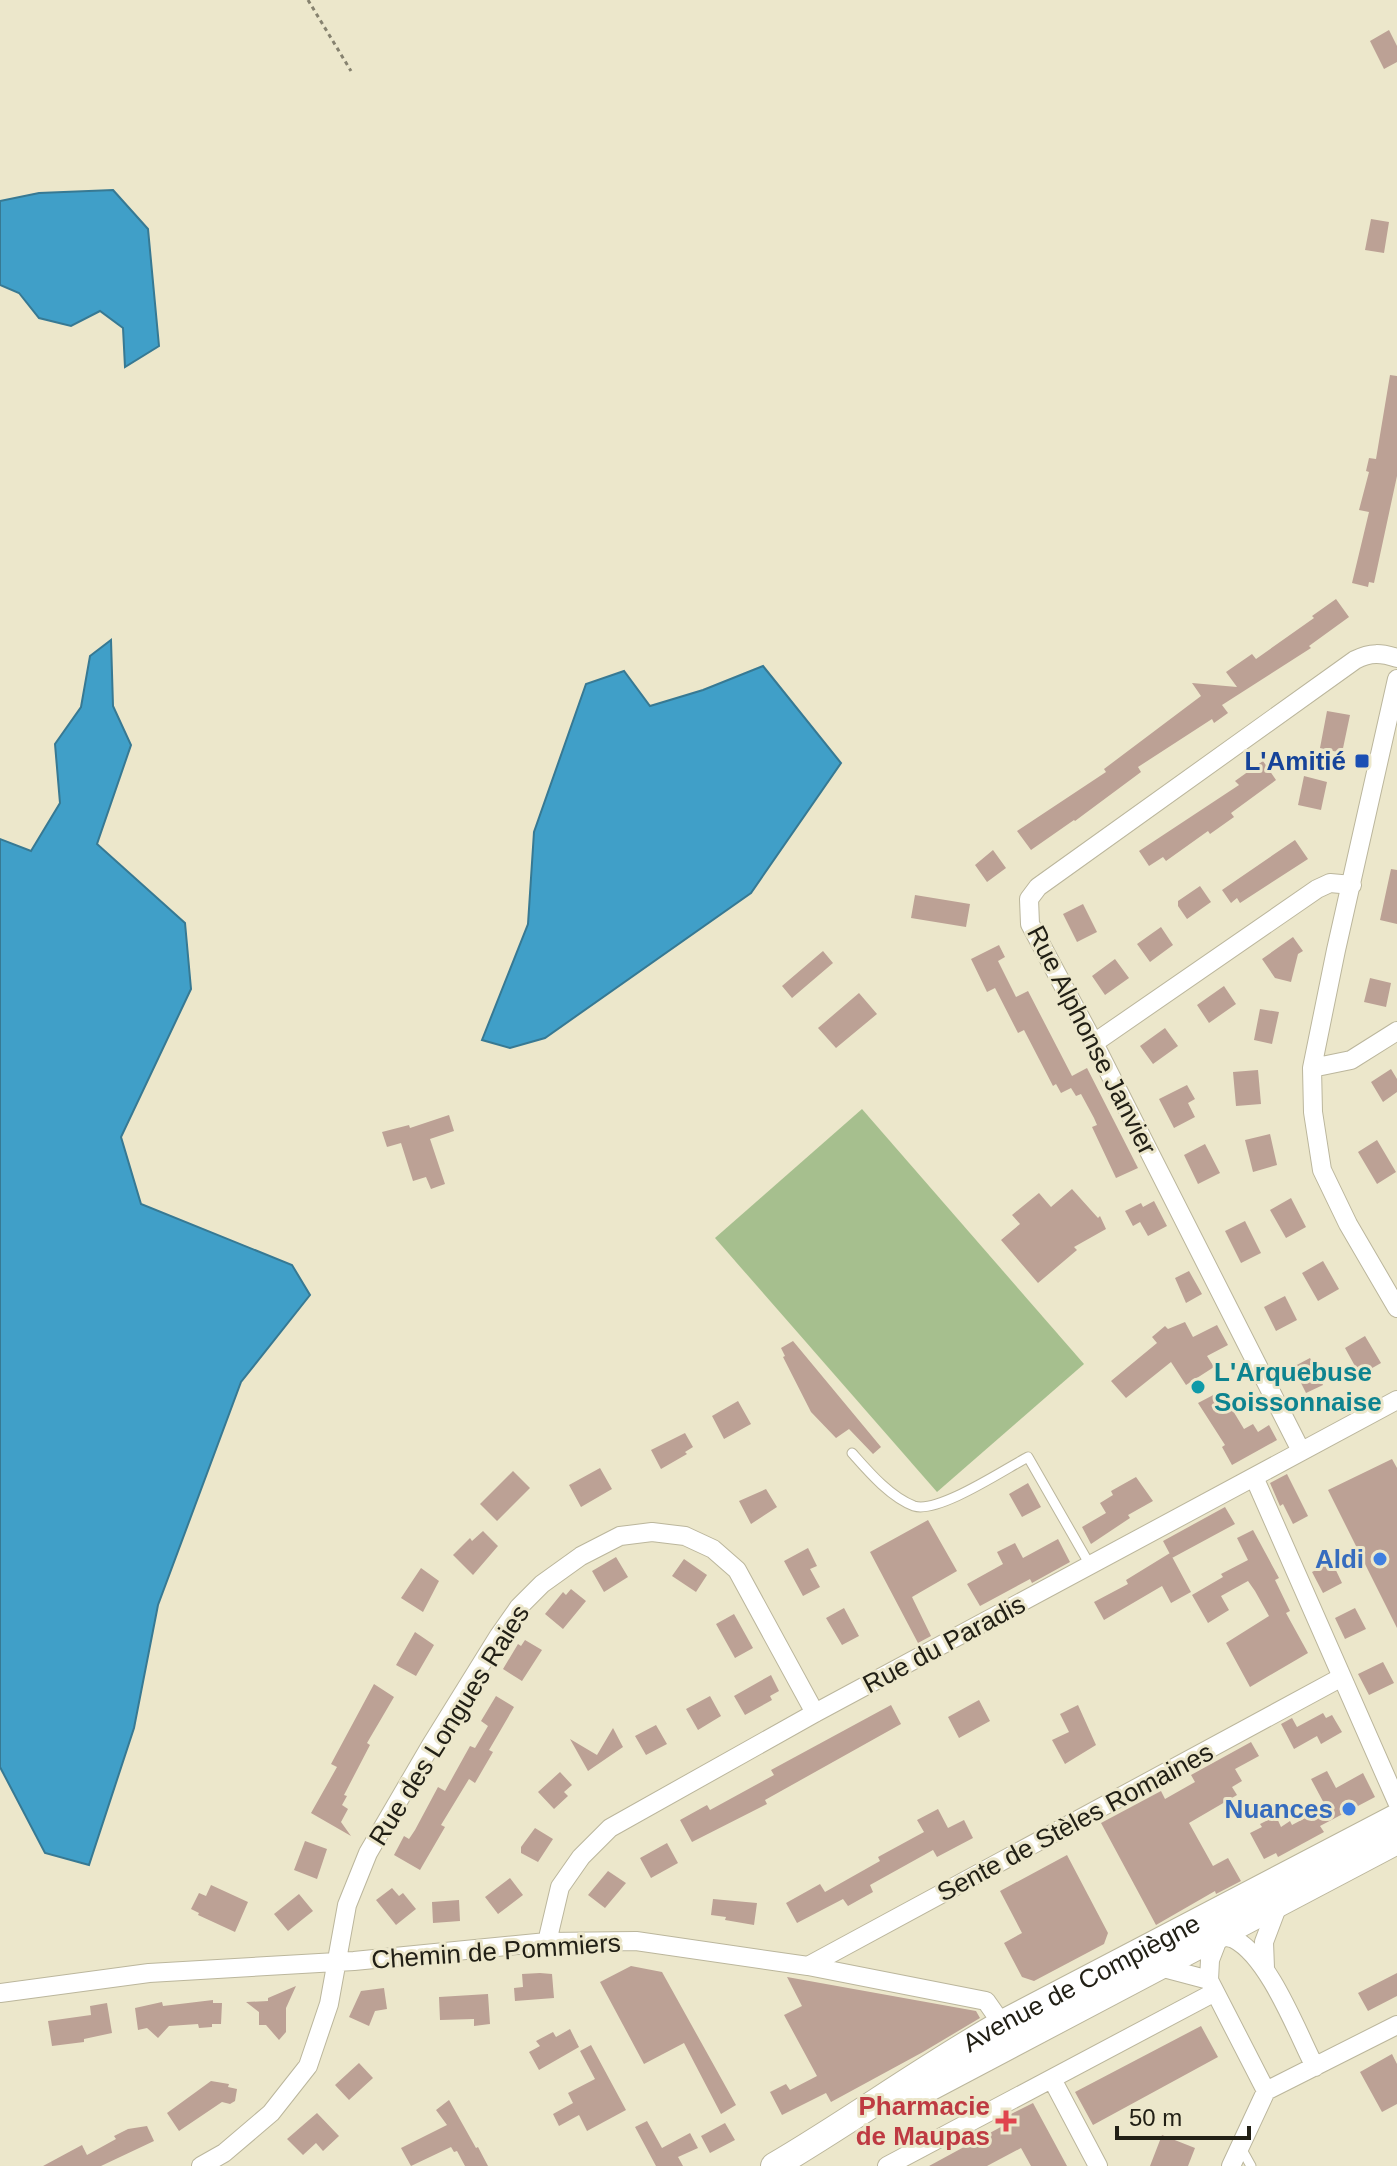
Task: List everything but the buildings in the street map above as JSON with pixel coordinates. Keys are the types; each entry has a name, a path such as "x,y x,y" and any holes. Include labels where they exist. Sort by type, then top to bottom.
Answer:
{"main road":[{"name":"Avenue de Compiègne","path":"1008,2033 1160,1967 1217,1937 1268,1898 1397,1817"},
{"name":"Avenue de Compiègne","path":"774,2166 1008,2033 1171,1935 1268,1898 1397,1841"}],"street":[{"name":"Rue Alphonse Janvier","path":"1301,1451 1094,1043 1030,924 1029,899 1038,887 1355,660 1380,653 1397,658"},
{"path":"1397,679 1312,1068 1313,1112 1322,1170 1348,1224 1397,1308"},
{"path":"1094,1043 1317,889 1330,883 1352,885"},
{"path":"1312,1068 1351,1060 1397,1031"},
{"name":"Rue du Paradis","path":"547,1942 560,1887 581,1857 610,1828 815,1713 1397,1400"},
{"path":"1254,1477 1397,1802"},
{"name":"Rue des Longues Raies","path":"201,2166 224,2153 271,2113 308,2066 329,2004 347,1905 368,1853 431,1745 519,1607 542,1584 581,1556 620,1536 652,1532 685,1536 713,1549 737,1570 815,1713"},
{"name":"Sente de Stèles Romaines","path":"808,1966 1342,1677"},
{"path":"1265,1968 1268,1898"},
{"path":"1171,1935 1230,1937 1245,1946 1265,1968 1315,2067"},
{"path":"1217,1937 1210,1960 1212,1986 1266,2091"},
{"name":"Chemin de Pommiers","path":"0,1993 149,1973 338,1962 547,1942 636,1941 808,1966 986,2001 1008,2033"},
{"path":"1160,1967 1212,1986"},
{"path":"887,2166 1052,2079 1212,1986"},
{"path":"1231,2166 1266,2091 1397,2025"},
{"path":"1052,2079 1098,2166"}],"lane":[{"path":"852,1453 877,1482 915,1506 935,1506 1028,1457 1090,1565"},
{"path":"1240,2145 1251,2166"}],"path":[{"path":"308,0 351,71"}],"green space":[{"path":"862,1109 1084,1364 937,1492 715,1238"}],"water":[{"path":"113,190 148,229 159,346 125,367 123,328 100,311 71,326 39,318 19,293 0,285 0,201 39,193"},
{"path":"111,640 113,706 131,745 97,844 185,923 191,989 121,1137 141,1204 292,1265 310,1295 241,1382 158,1605 134,1728 89,1865 45,1853 0,1767 0,839 31,851 60,803 55,744 81,707 90,656"},
{"path":"763,666 841,763 751,893 545,1038 510,1048 482,1040 528,924 534,832 586,684 624,671 650,706 703,690"}],"place":[{"name":"L'Amitié","path":"1362,761"},
{"name":"L'Arquebuse Soissonnaise","path":"1198,1387"},
{"name":"Aldi","path":"1380,1559"},
{"name":"Nuances","path":"1349,1809"},
{"name":"Pharmacie de Maupas","path":"1006,2121"}]}
